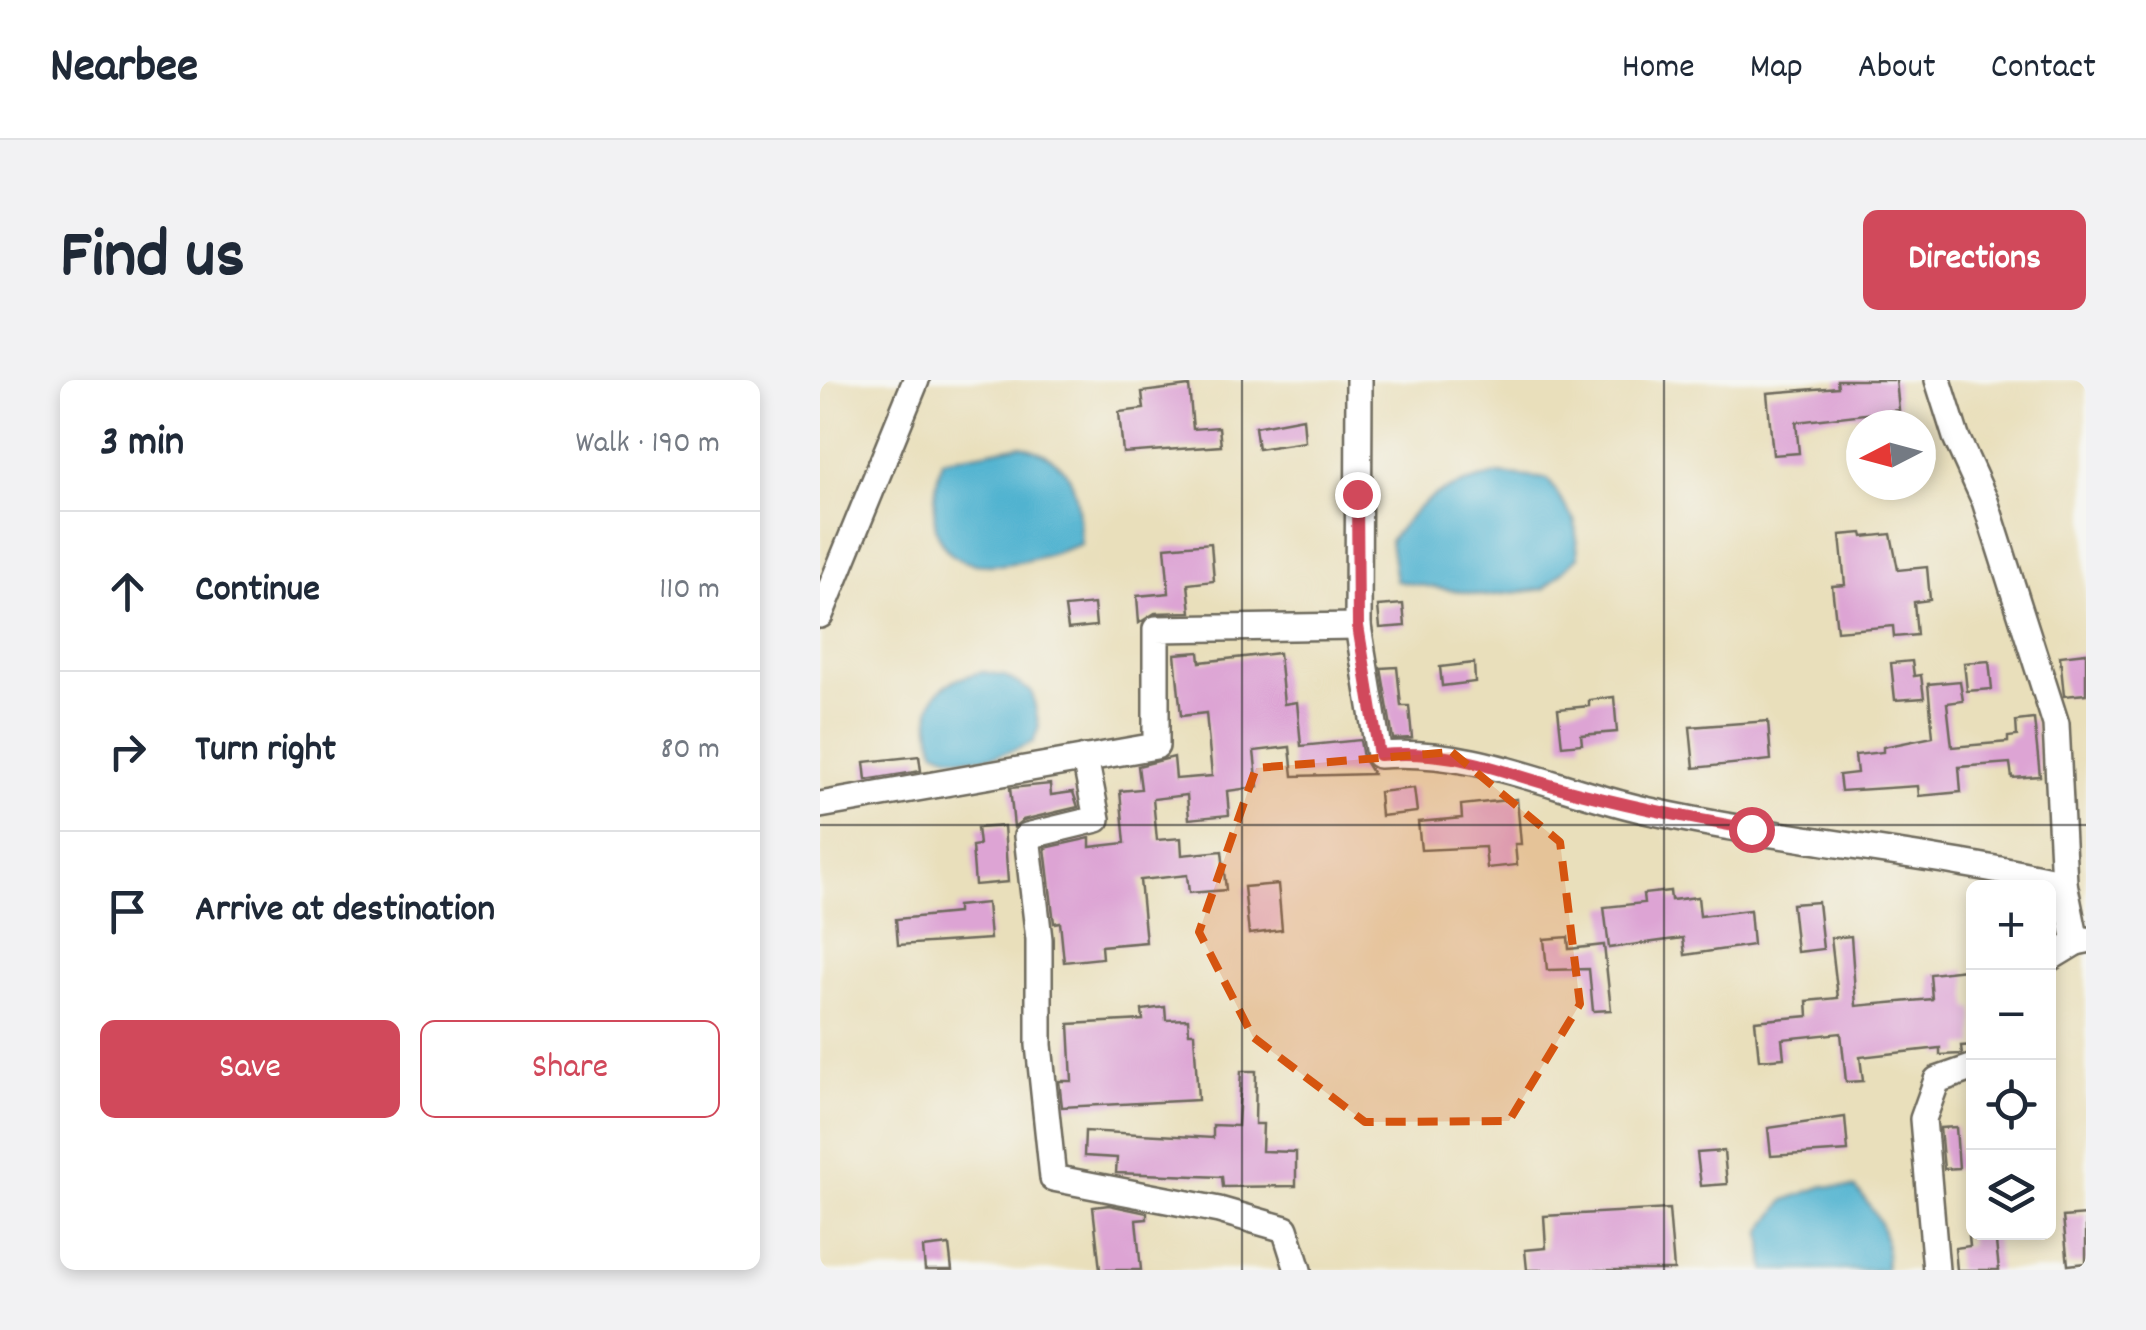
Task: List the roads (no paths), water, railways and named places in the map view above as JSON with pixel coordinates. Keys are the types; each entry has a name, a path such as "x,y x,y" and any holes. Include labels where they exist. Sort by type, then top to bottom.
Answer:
{"street":[{"path":"820,614 916,380"},
{"path":"1359,380 1358,626 1379,755 1426,751 1485,762 1646,810 2064,884"},
{"path":"1938,380 1956,437 1985,501 2056,724 2064,884 2081,941 2056,954"},
{"path":"820,806 1156,746 1156,629 1358,626"},
{"path":"1084,758 1097,819 1027,836 1039,939 1039,1045 1053,1178 1219,1210 1285,1229 1298,1270"},
{"path":"1936,1270 1923,1119 1937,1080 1966,1069"}],"water":[{"path":"1021,445 1054,460 1071,481 1081,544 1017,563 965,562 948,551 937,531 935,501 942,460"},
{"path":"1499,474 1548,479 1575,522 1578,557 1544,589 1486,596 1396,581 1390,541 1414,513 1449,489"},
{"path":"984,672 1005,676 1032,692 1039,727 1033,742 984,757 959,757 935,750 929,718 936,696 954,681"},
{"path":"1824,1186 1856,1188 1871,1207 1884,1236 1885,1270 1765,1270 1762,1231 1785,1200"}]}
